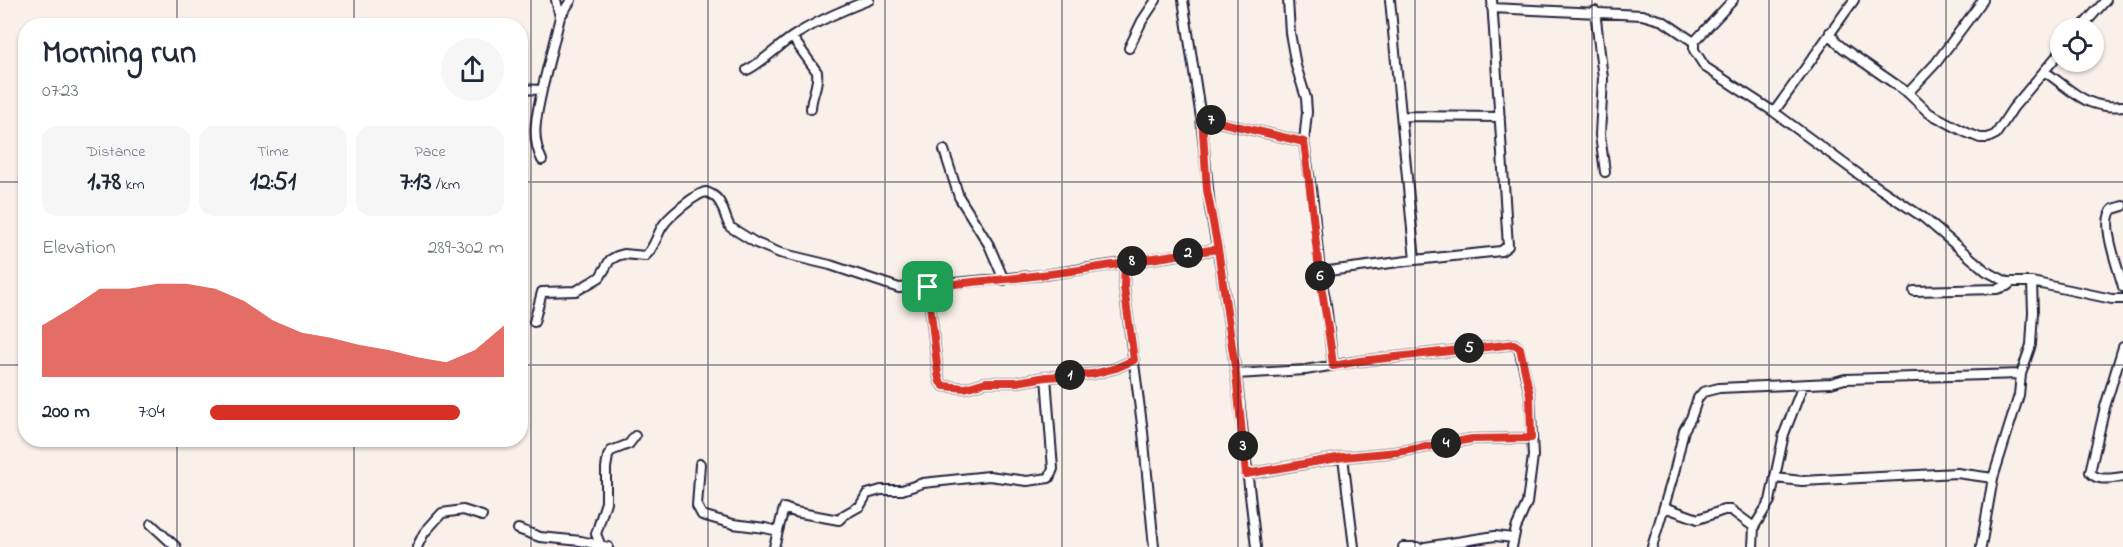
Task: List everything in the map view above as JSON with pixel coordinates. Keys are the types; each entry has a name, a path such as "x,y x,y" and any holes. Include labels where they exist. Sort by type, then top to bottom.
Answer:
{"street":[{"path":"556,0 560,17"},
{"path":"542,160 534,140 536,120 560,17 571,0"},
{"path":"747,70 761,63 792,37 836,13 869,0"},
{"path":"1129,48 1155,0"},
{"path":"1183,0 1202,118 1207,190 1236,374 1256,547"},
{"path":"1288,0 1290,33 1296,66 1306,98 1304,142 1333,366"},
{"path":"1390,0 1415,260"},
{"path":"1733,0 1694,42 1694,50 1705,67 1774,112 1861,176 1924,218 1986,271 2012,282 2032,282 2112,299 2123,299"},
{"path":"1774,112 1854,0"},
{"path":"1908,93 1936,63 1983,0"},
{"path":"2090,18 2106,0"},
{"path":"1320,272 1501,251 1508,246 1492,4 1642,15 1663,21 1694,42"},
{"path":"1595,11 1603,78 1599,128 1605,172"},
{"path":"1830,32 1836,42 1908,93 1929,113 1973,136 1988,138 1995,134 2050,63"},
{"path":"792,37 817,72 818,79 811,100 811,109"},
{"path":"1825,41 1836,42"},
{"path":"2044,70 2077,96 2090,103 2106,108 2123,106"},
{"path":"528,89 542,90"},
{"path":"1402,116 1500,117"},
{"path":"1202,118 1304,142"},
{"path":"944,150 959,197 989,245 1004,280"},
{"path":"534,322 542,292 576,291 600,277 610,260 617,256 624,254 645,256 651,250 667,220 693,198 706,192 714,196 724,207 730,227 767,249 830,265 899,288 1004,280 1218,249"},
{"path":"2123,206 2113,209 2107,217 2108,232 2123,286"},
{"path":"1125,262 1124,287 1154,547"},
{"path":"1914,291 1997,289 2012,282"},
{"path":"1981,547 1992,478 2019,395 2021,374 2031,345 2032,282"},
{"path":"928,287 938,374 944,386 965,388 986,382 1017,382 1046,377 1093,374 1134,360"},
{"path":"1236,374 1305,370 1360,361 1514,344 1520,348 1530,395 1533,456 1527,503 1520,515 1512,547"},
{"path":"2123,347 2105,407 2090,472 2098,478 2123,477"},
{"path":"1652,547 1684,430 1703,392 1719,388 1803,384 1863,378 2021,374"},
{"path":"774,547 784,508 839,520 860,506 867,494 881,490 902,490 923,483 988,476 1027,481 1049,478 1053,469 1046,377"},
{"path":"1753,547 1754,527 1766,509 1784,434 1803,384"},
{"path":"604,545 596,534 606,502 608,456 611,451 629,444 635,436"},
{"path":"1246,474 1343,457 1397,452 1472,439 1531,438"},
{"path":"1343,457 1354,547"},
{"path":"700,464 697,506 702,515 724,523 778,531"},
{"path":"1774,478 1802,481 1957,473 1992,478"},
{"path":"1664,507 1701,519 1724,510 1731,510 1754,527"},
{"path":"417,547 424,532 442,513 463,510 482,516"},
{"path":"151,524 176,547"},
{"path":"518,529 540,537 604,545"},
{"path":"1425,547 1495,536 1514,538"},
{"path":"1403,547 1417,547"}],"route":[{"path":"928,287 938,374 944,386 965,388 986,382 1017,382 1046,377 1093,374 1134,360 1124,287 1125,262 1218,249 1236,374 1246,474 1343,457 1397,452 1472,439 1531,438 1530,395 1526,371 1520,348 1514,344 1333,366 1304,142 1202,118 1207,190 1218,249 1171,255 1125,262 1043,275 928,287"}]}
